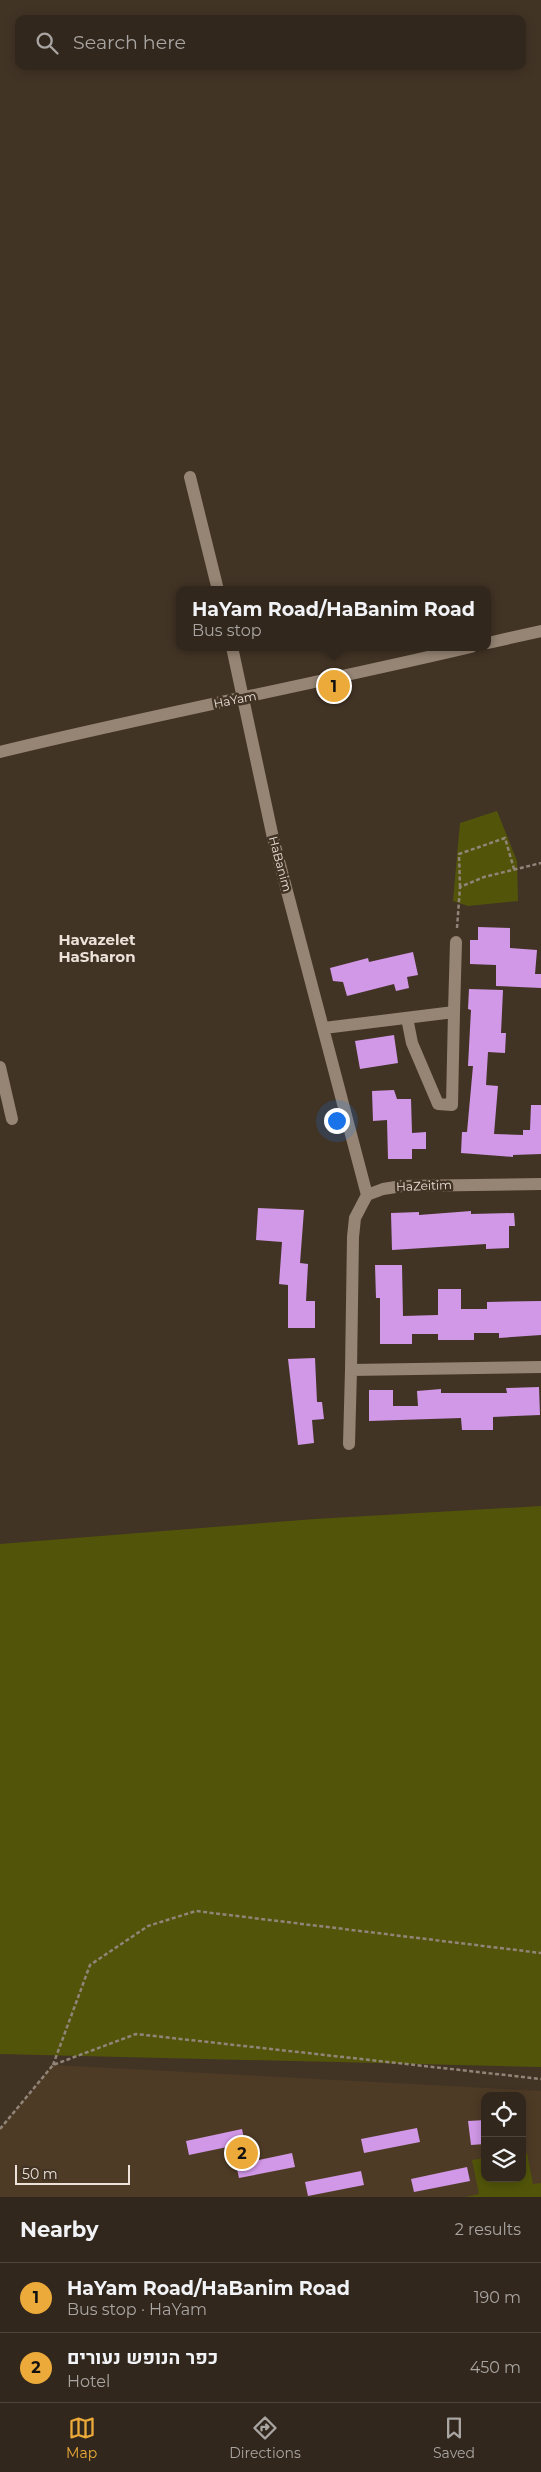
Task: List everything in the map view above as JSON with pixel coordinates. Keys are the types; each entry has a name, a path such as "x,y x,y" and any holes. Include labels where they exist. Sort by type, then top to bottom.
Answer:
{"street":[{"path":"190,477 217,586"},
{"path":"491,642 541,631"},
{"name":"HaBanim","path":"233,651 245,698 273,838 367,1195"},
{"name":"HaYam","path":"0,752 102,727 245,698 453,651"},
{"path":"407,1018 412,1042 438,1104 452,1106 456,942"},
{"path":"324,1028 454,1012"},
{"path":"0,1067 12,1119"},
{"name":"HaZeitim","path":"367,1195 384,1188 402,1186 541,1184"},
{"path":"349,1444 353,1237 355,1218 367,1195"},
{"path":"351,1370 541,1367"}],"path":[{"path":"456,942 460,887 459,854 504,838 514,869"},
{"path":"460,887 484,877 541,862"},
{"path":"0,2128 53,2065 90,1965 148,1926 196,1911 541,1954"},
{"path":"53,2065 136,2034 541,2079"}],"shaded area":[{"path":"497,811 517,861 518,901 468,906 453,901 460,823"},
{"path":"541,1506 541,2067 0,2054 0,1544 315,1519"},
{"path":"53,2065 541,2091 541,2197 0,2197 0,2129"},
{"path":"527,2153 533,2184 541,2183 541,2197 466,2197 479,2194 472,2160 481,2159 481,2182 526,2182"}],"building":[{"path":"478,927 510,928 510,948 537,950 535,974 541,974 541,988 496,986 496,965 470,964 470,940 478,940"},
{"path":"413,952 418,975 407,977 409,988 396,991 394,984 347,996 343,982 333,981 330,968 368,958 369,962"},
{"path":"469,989 503,990 501,1033 506,1033 505,1053 488,1052 486,1085 498,1086 494,1134 523,1135 523,1130 530,1130 531,1105 541,1105 541,1154 513,1155 513,1157 461,1153 462,1132 467,1132 473,1066 468,1066 471,1010 468,1009"},
{"path":"394,1035 398,1063 360,1069 355,1041"},
{"path":"394,1090 397,1099 411,1099 412,1133 426,1132 426,1149 412,1149 412,1159 388,1159 387,1120 373,1121 372,1091"},
{"path":"258,1208 304,1210 300,1263 308,1264 306,1301 315,1301 315,1328 288,1328 288,1285 279,1284 282,1242 256,1240"},
{"path":"471,1211 471,1214 514,1213 515,1226 509,1226 509,1248 486,1249 486,1244 392,1250 391,1213 419,1212 419,1215"},
{"path":"375,1265 402,1265 403,1316 438,1315 438,1289 461,1289 461,1309 487,1309 487,1302 541,1301 541,1335 499,1338 499,1333 474,1333 474,1340 438,1340 438,1334 412,1334 412,1344 380,1344 380,1298 376,1298"},
{"path":"315,1358 317,1402 322,1402 324,1419 312,1420 314,1443 298,1445 288,1359"},
{"path":"539,1387 540,1415 493,1417 493,1430 462,1430 461,1418 369,1421 369,1390 393,1390 393,1406 418,1406 417,1391 441,1389 441,1393 507,1393 506,1388"},
{"path":"481,2120 481,2144 471,2145 468,2121"},
{"path":"417,2128 420,2142 364,2153 361,2139"},
{"path":"242,2129 249,2162 292,2153 295,2167 239,2178 232,2146 189,2155 186,2141"},
{"path":"467,2167 470,2181 414,2192 411,2179"},
{"path":"361,2171 364,2185 308,2196 305,2182"}],"place":[{"name":"HaYam Road/HaBanim Road","path":"334,686"},
{"name":"כפר הנופש נעורים","path":"242,2153"}],"district":[{"name":"Havazelet HaSharon","path":"97,948"}]}
